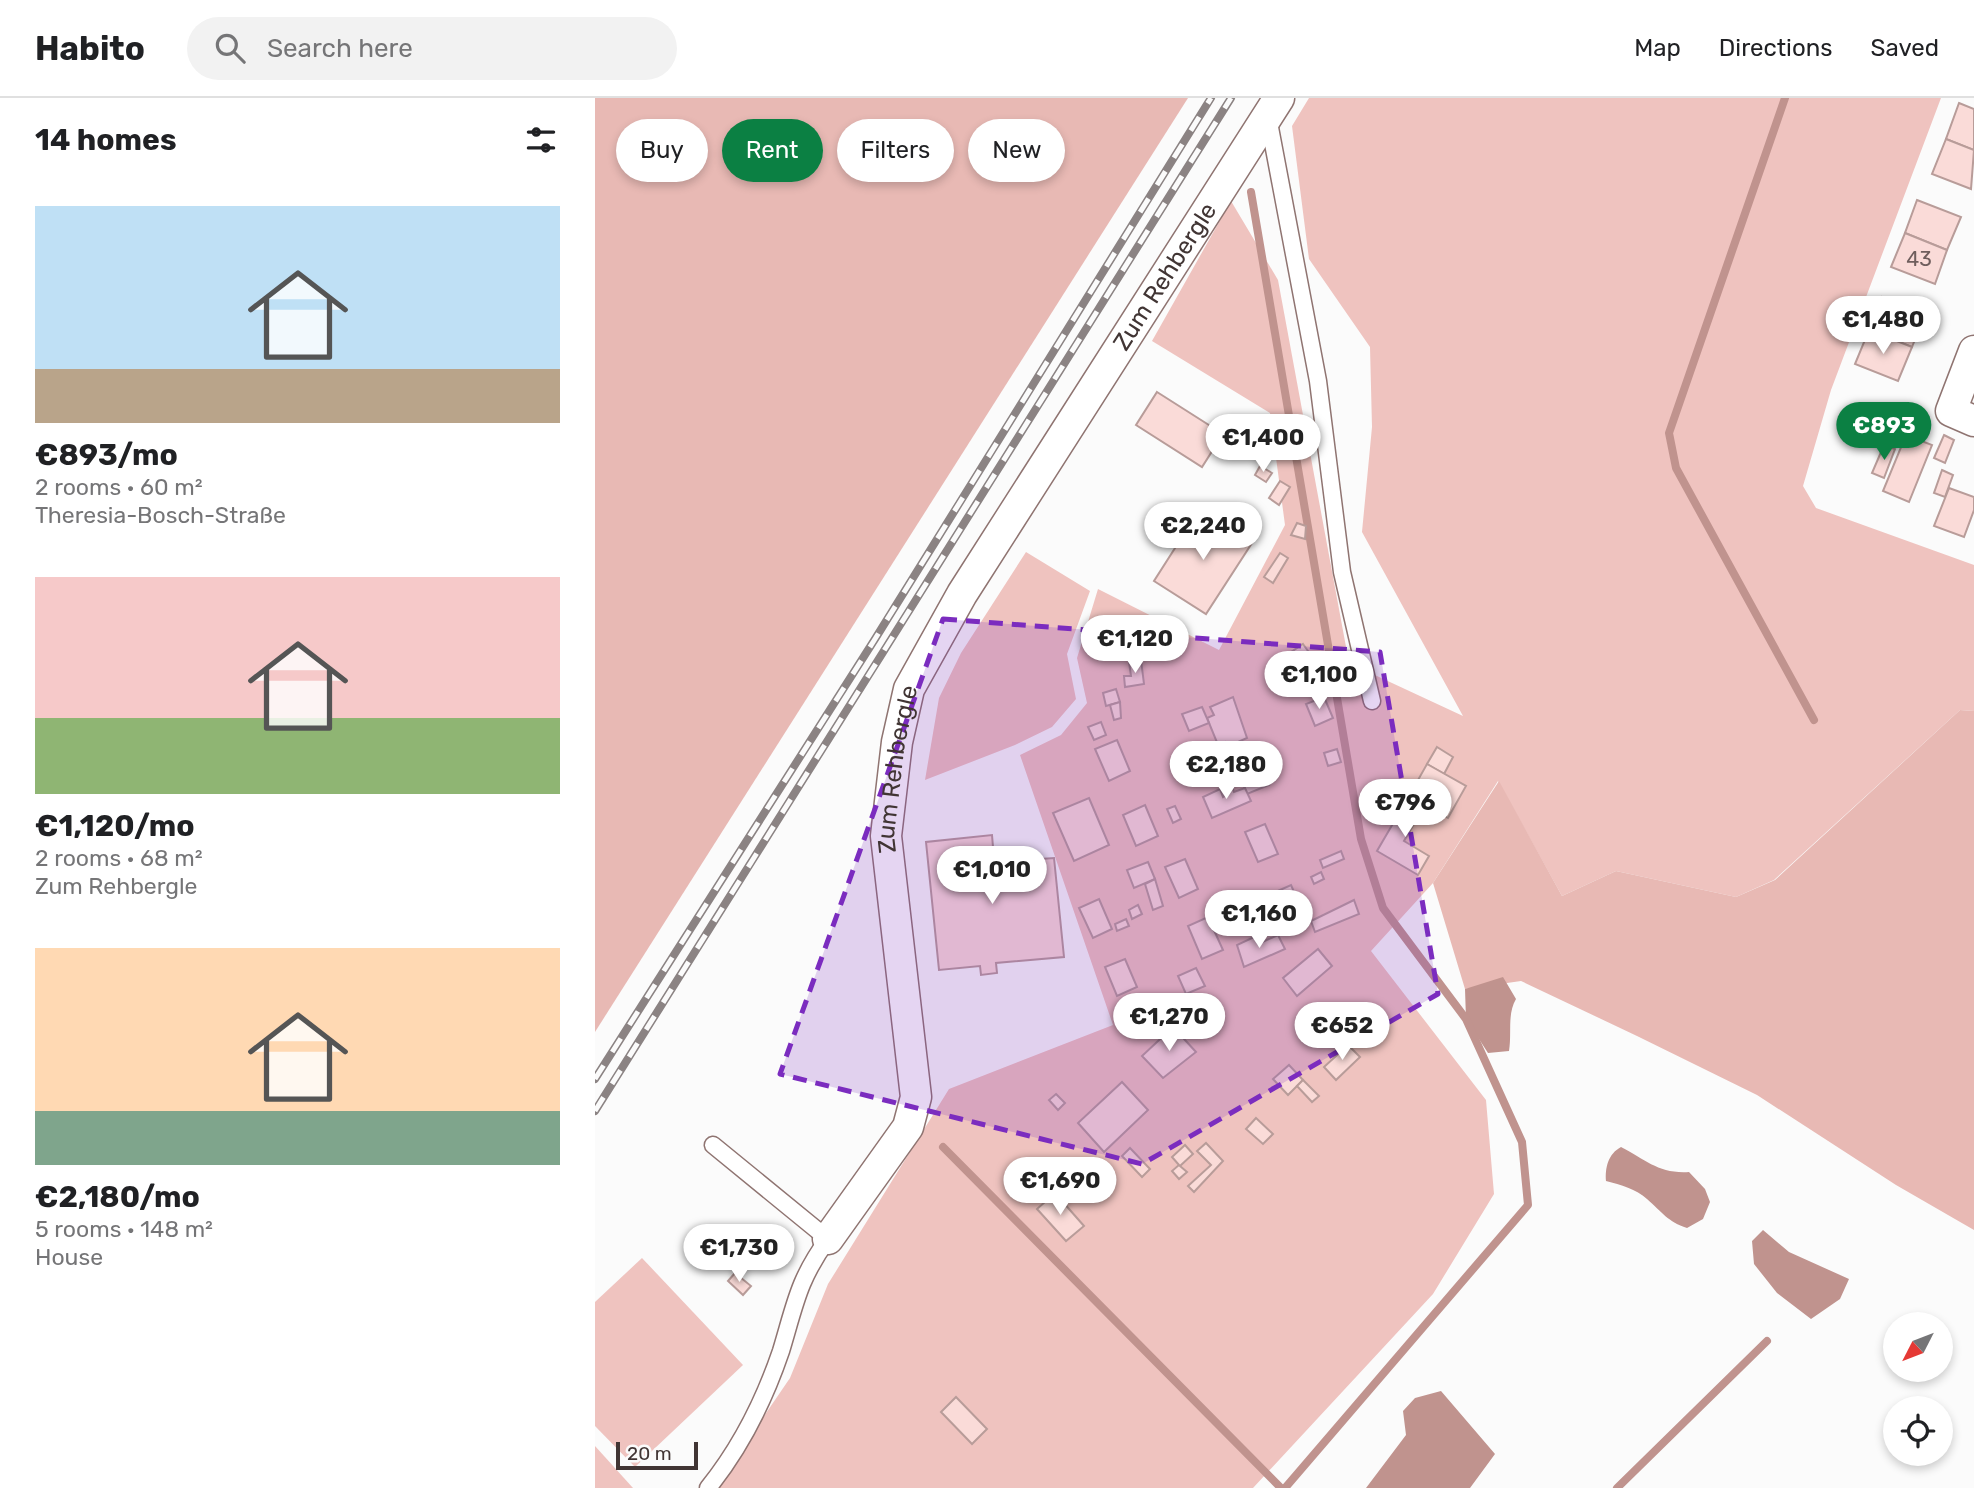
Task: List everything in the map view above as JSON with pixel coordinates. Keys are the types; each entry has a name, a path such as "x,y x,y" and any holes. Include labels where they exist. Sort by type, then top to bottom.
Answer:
{"street":[{"name":"Zum Rehbergle","path":"828,1239 908,1127 915,1104 886,836 897,742 909,690 962,594 1273,106"},
{"path":"1974,351 1951,411 1974,421"}],"lane":[{"path":"1273,106 1318,381 1342,572 1372,701"},
{"path":"713,1145 828,1239"},
{"name":"Zum Rehbergle","path":"708,1488 727,1464 751,1423 781,1350 796,1292 805,1273 828,1239"}],"highlighted area":[{"path":"943,619 1380,652 1438,994 1142,1164 780,1074"}],"shaded area":[{"path":"595,98 1188,98 595,1032"},
{"path":"1309,98 1941,98 1831,390 1803,486 1816,508 1974,565 1974,711 1960,710 1774,880 1736,897 1616,871 1562,896 1498,781 1433,883 1371,951 1486,1100 1494,1194 1433,1294 1253,1488 715,1488 790,1378 828,1284 949,1089 1113,1025 1020,755 1061,735 1087,703 1077,658 1098,589 1219,650 1285,525 1270,413 1152,341 1231,201 1278,280 1349,663 1463,716 1362,532 1372,427 1370,347 1309,259 1292,126"},
{"path":"1026,552 1090,591 1067,654 1076,699 1052,727 1015,745 925,780 939,698 961,653"},
{"path":"1960,710 1974,711 1974,1230 1896,1185 1757,1095 1521,981 1465,989 1433,883 1499,781 1562,896 1616,871 1736,897 1775,880"},
{"path":"1503,977 1516,999 1511,1017 1509,1051 1488,1053 1466,1019 1465,989"},
{"path":"1621,1147 1669,1171 1689,1172 1705,1189 1710,1202 1703,1219 1687,1228 1680,1226 1638,1193 1606,1181 1608,1162 1613,1153"},
{"path":"1763,1230 1789,1252 1849,1279 1840,1299 1811,1319 1777,1293 1754,1264 1752,1241"},
{"path":"642,1258 743,1365 635,1467 595,1426 595,1302"},
{"path":"1441,1391 1495,1454 1470,1488 1366,1488 1406,1435 1403,1411 1415,1398"},
{"path":"595,1446 633,1488 595,1488"}],"building":[{"path":"1959,103 1974,109 1974,150 1946,139"},
{"path":"1946,139 1974,150 1971,189 1932,174"},
{"path":"1917,200 1961,217 1947,250 1905,233"},
{"path":"1905,233 1947,250 1935,284 1891,267"},
{"path":"1882,297 1925,314 1912,347 1869,330"},
{"path":"1869,330 1912,347 1898,381 1855,364"},
{"path":"1157,392 1223,434 1202,467 1136,425"},
{"path":"1906,435 1932,445 1909,502 1883,491"},
{"path":"1944,435 1954,440 1945,463 1934,458"},
{"path":"1884,445 1895,449 1884,478 1872,473"},
{"path":"1260,466 1272,473 1266,482 1255,475"},
{"path":"1942,470 1953,475 1945,497 1934,493"},
{"path":"1280,481 1290,487 1279,505 1269,498"},
{"path":"1949,488 1974,497 1974,510 1964,537 1934,526"},
{"path":"1200,509 1252,543 1206,614 1154,581"},
{"path":"1297,523 1306,526 1305,539 1291,535"},
{"path":"1280,553 1288,558 1273,583 1264,577"},
{"path":"1303,644 1318,665 1293,682 1278,661"},
{"path":"1141,660 1144,684 1125,687 1124,676 1131,676 1129,662"},
{"path":"1116,689 1120,702 1106,706 1103,693"},
{"path":"1233,697 1247,738 1227,747 1225,742 1218,745 1207,718 1214,715 1210,707"},
{"path":"1324,697 1333,718 1315,726 1306,704"},
{"path":"1120,702 1121,718 1114,720 1110,705"},
{"path":"1202,707 1209,723 1189,731 1182,714"},
{"path":"1101,722 1106,735 1094,740 1088,727"},
{"path":"1117,740 1130,771 1109,781 1095,749"},
{"path":"1437,747 1453,757 1444,774 1427,764"},
{"path":"1337,749 1341,762 1328,766 1324,753"},
{"path":"1256,753 1269,785 1247,794 1234,762"},
{"path":"1427,764 1466,786 1448,818 1409,796"},
{"path":"1231,784 1234,792 1245,788 1251,801 1212,818 1203,797 1220,789 1223,797 1225,796 1222,789"},
{"path":"1409,796 1425,805 1404,841 1429,856 1418,875 1377,851"},
{"path":"1089,798 1109,845 1074,861 1053,813"},
{"path":"1145,805 1158,836 1136,846 1123,815"},
{"path":"1175,806 1181,819 1173,823 1167,809"},
{"path":"1265,824 1278,854 1258,862 1245,832"},
{"path":"992,835 994,859 1039,854 1040,859 1054,858 1064,957 996,963 997,973 981,975 980,966 939,970 926,842"},
{"path":"1341,851 1344,859 1323,868 1320,860"},
{"path":"1185,859 1198,889 1179,898 1165,867"},
{"path":"1148,862 1155,879 1134,888 1127,870"},
{"path":"1321,872 1324,879 1314,884 1311,877"},
{"path":"1155,879 1163,906 1153,910 1145,884"},
{"path":"1291,885 1304,915 1285,924 1271,894"},
{"path":"1099,899 1112,929 1093,938 1079,908"},
{"path":"1354,900 1359,914 1315,932 1311,921"},
{"path":"1138,905 1142,914 1132,919 1129,910"},
{"path":"1208,917 1223,950 1202,959 1188,926"},
{"path":"1126,919 1129,926 1117,931 1115,924"},
{"path":"1278,935 1285,949 1244,967 1237,945 1254,937 1258,944"},
{"path":"1318,949 1332,966 1297,996 1283,978"},
{"path":"1125,959 1137,987 1117,996 1105,967"},
{"path":"1196,968 1205,986 1186,994 1178,976"},
{"path":"1173,1027 1196,1052 1163,1078 1142,1056"},
{"path":"1348,1045 1360,1057 1336,1080 1324,1067"},
{"path":"1289,1065 1303,1080 1288,1095 1273,1079"},
{"path":"1303,1080 1319,1096 1312,1102 1297,1086"},
{"path":"1122,1082 1148,1110 1104,1152 1078,1123"},
{"path":"1056,1094 1065,1103 1058,1110 1049,1100"},
{"path":"1256,1118 1273,1134 1263,1144 1246,1129"},
{"path":"1206,1143 1223,1161 1194,1192 1188,1186 1211,1165 1197,1151"},
{"path":"1185,1145 1193,1154 1180,1166 1187,1172 1179,1179 1172,1171 1179,1165 1172,1157"},
{"path":"1130,1148 1150,1169 1142,1177 1122,1156"},
{"path":"1055,1193 1084,1226 1066,1241 1037,1209"},
{"path":"735,1273 751,1286 743,1295 728,1281"},
{"path":"956,1397 987,1429 972,1444 941,1412"}],"waterway":[{"path":"1785,98 1669,433 1676,468 1814,720"},
{"path":"1251,192 1361,839 1383,908 1466,1019 1522,1142 1528,1205 1285,1488"},
{"path":"943,1147 1281,1488"},
{"path":"1617,1488 1767,1341"}],"railway":[{"path":"595,1079 875,639 1211,98"},
{"path":"595,1111 1231,98"}]}
